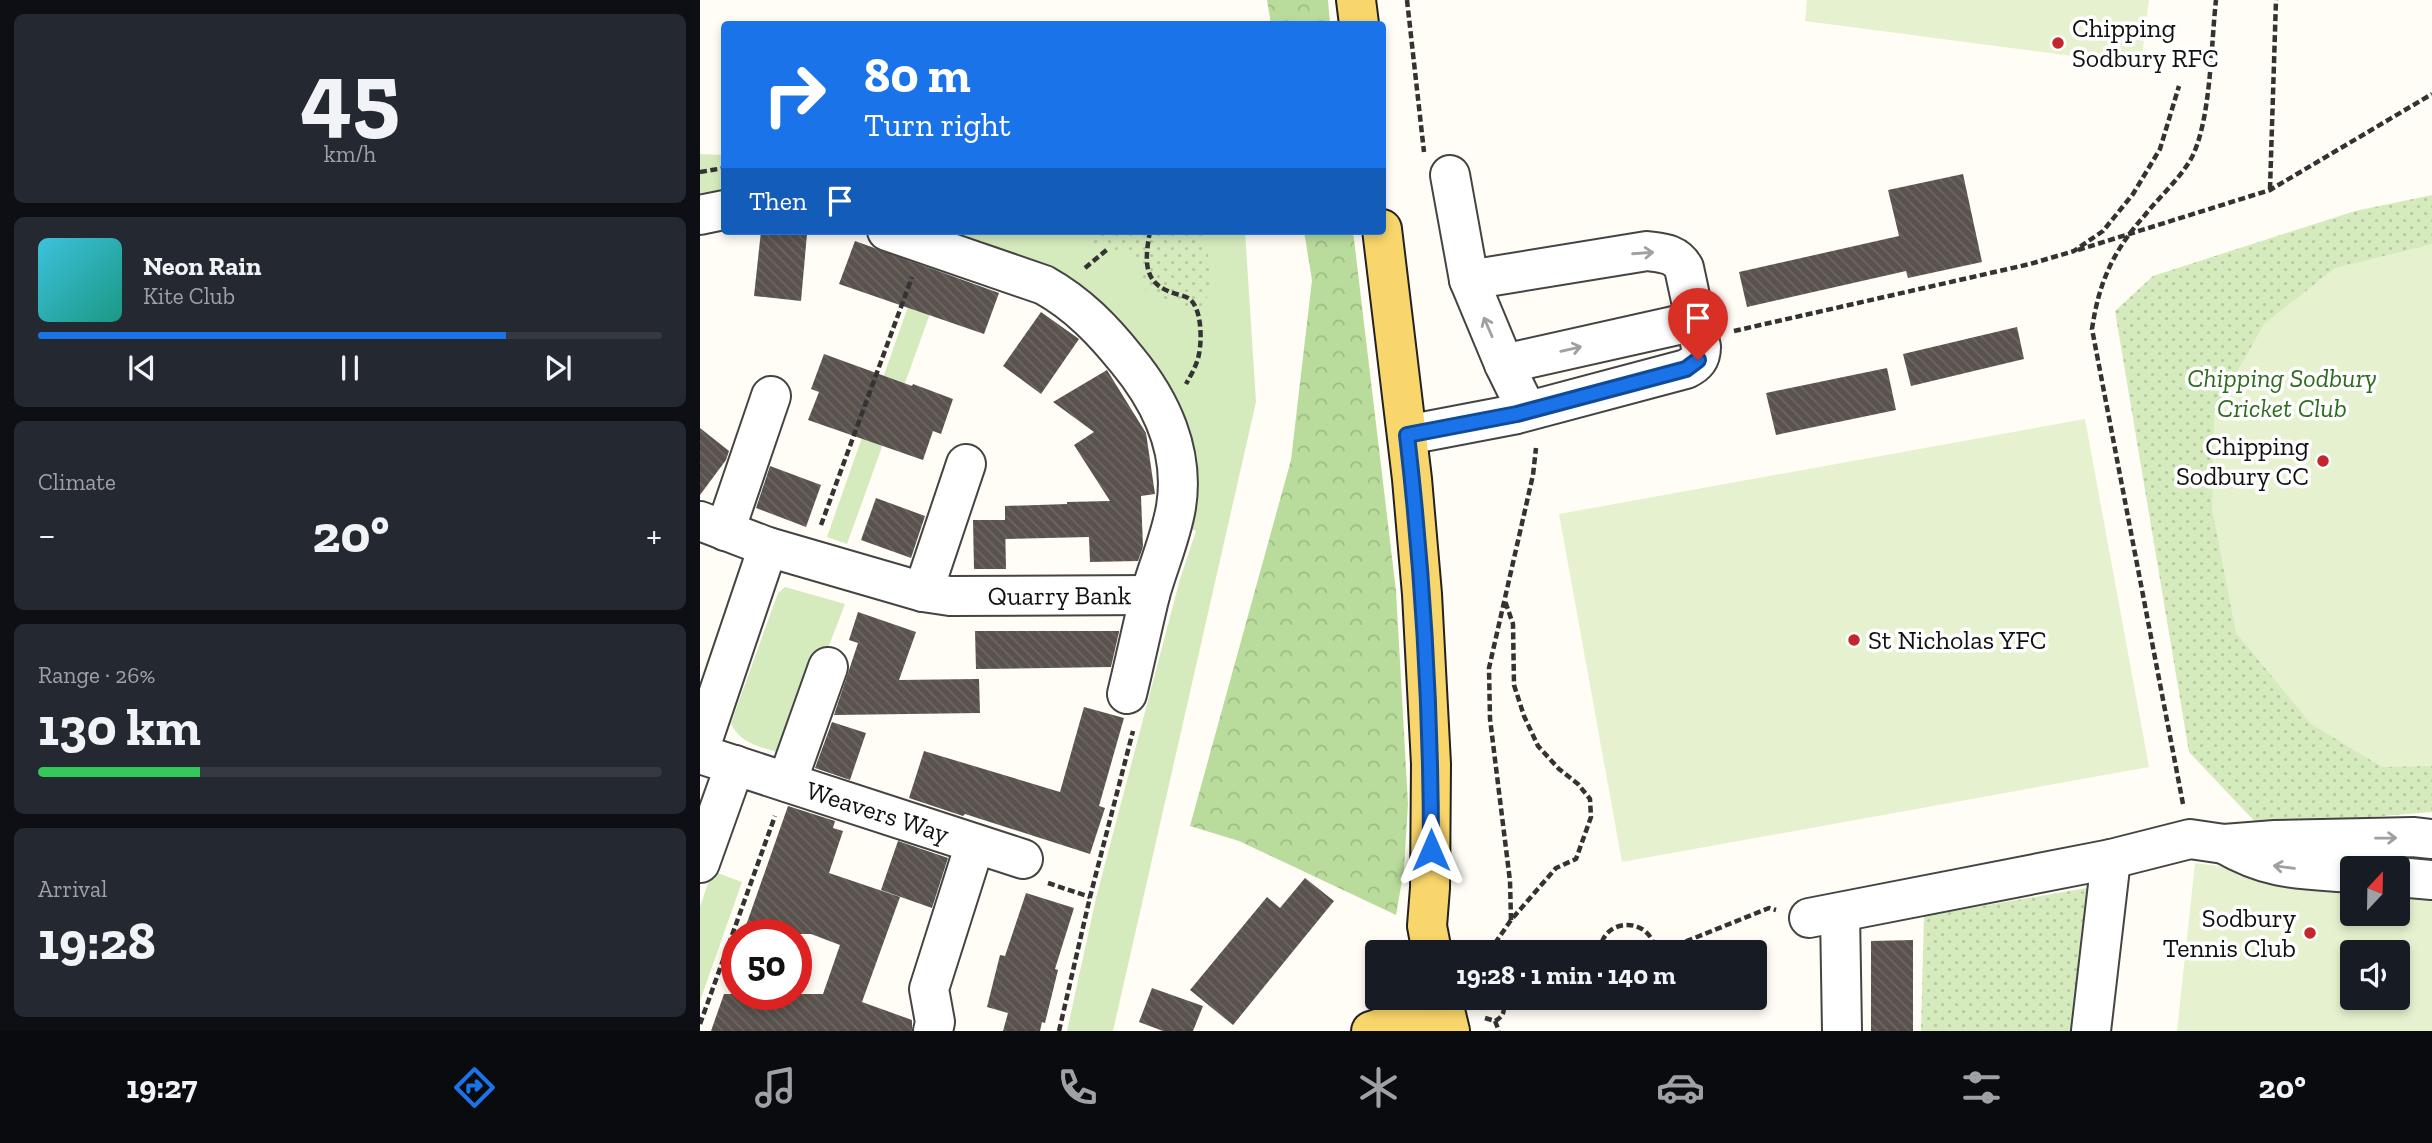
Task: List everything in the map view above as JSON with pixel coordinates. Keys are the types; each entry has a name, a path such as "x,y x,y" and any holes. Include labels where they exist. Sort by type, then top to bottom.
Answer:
{"main road":[{"path":"1356,0 1359,21"},
{"path":"1383,235 1418,536 1430,718 1431,850 1423,940"},
{"path":"1362,1031 1376,1010"},
{"path":"1454,1010 1466,1023"},
{"path":"1371,1031 1409,1024 1436,1031"}],"street":[{"path":"1450,175 1469,280 1522,413"},
{"path":"700,215 721,210"},
{"name":"Quarry Bank","path":"713,526 768,547 923,592 950,596 1150,595 1176,507 1175,457 1170,431 1147,384 1104,331 1063,296 1044,285 898,235"},
{"path":"1407,435 1522,413 1686,369 1698,340 1684,268 1674,256 1647,251 1469,280"},
{"path":"1504,364 1698,340"},
{"path":"713,526 771,396"},
{"path":"923,592 965,464"},
{"path":"700,748 768,547"},
{"path":"1127,694 1150,595"},
{"path":"787,782 828,667"},
{"name":"Weavers Way","path":"700,863 717,760 1023,859"},
{"path":"1842,1031 1825,915 2207,842 2413,837 2432,839"},
{"path":"2207,842 2277,867 2340,872"},
{"path":"933,1031 929,989 975,844"},
{"path":"2091,1031 2111,859"},
{"path":"2410,878 2432,880"}],"path":[{"path":"2207,842 2092,329 2097,295 2111,262 2127,236 2190,161 2197,145 2204,113 2216,0"},
{"path":"2270,190 2276,0"},
{"path":"2074,251 2103,231 2133,194 2160,149 2179,86"},
{"path":"1698,340 2030,264 2270,190 2432,94"},
{"path":"700,172 721,168"},
{"path":"1149,235 1146,252 1149,277 1156,285 1188,298 1195,304 1201,342 1199,357 1180,395 1160,407"},
{"path":"809,559 923,244"},
{"path":"1511,920 1510,881 1490,719 1489,668 1533,475 1537,440 1522,413"},
{"path":"1497,940 1556,868 1576,859 1591,817 1590,799 1538,746 1524,716 1514,685 1513,624 1505,600"},
{"path":"1059,1031 1137,714 1127,694"},
{"path":"700,1024 787,782"},
{"path":"1689,940 1769,908 1825,915"},
{"path":"1603,940 1610,929 1628,924 1646,930 1650,940"},
{"path":"1495,1021 1503,1010"},
{"path":"1466,1023 1485,1019 1495,1021"},
{"path":"1495,1021 1499,1031"}],"green space":[{"path":"1267,0 1328,0 1330,21 1270,21"},
{"name":"Chipping Sodbury RFC","path":"1807,0 2149,0 2141,65 1805,21"},
{"path":"700,154 721,155 721,195 700,200"},
{"name":"Chipping Sodbury Cricket Club","path":"2432,195 2432,812 2259,826 2189,752 2115,311 2153,276 2355,211"},
{"path":"939,235 1245,235 1256,402 1113,1031 1067,1031 1096,898 1180,579 1196,531 1188,527 1166,382 1141,346 1117,320"},
{"path":"1095,235 1205,235 1212,278 1204,309 1191,311 1145,290 1137,258 1093,243"},
{"path":"1305,235 1353,235 1396,591 1408,804 1404,869 1396,915 1239,841 1190,826 1291,460 1312,280"},
{"name":"Chipping Sodbury CC","path":"2432,244 2432,766 2382,767 2311,724 2236,633 2212,509 2214,413 2264,324 2335,268"},
{"path":"923,264 945,272 847,544 827,537"},
{"name":"St Nicholas YFC","path":"2085,419 2149,767 1622,862 1559,514"},
{"path":"785,587 845,604 787,755 747,741 731,723 778,593"},
{"name":"Sodbury Tennis Club","path":"2195,863 2340,881 2340,926 2410,926 2410,890 2432,893 2432,1031 2177,1031"},
{"path":"712,871 742,882 729,919 721,919 721,942 700,1001 700,907"},
{"path":"2098,886 2080,1031 1921,1031 1924,916"}],"building":[{"path":"1963,174 1982,262 1908,278 1906,271 1747,307 1739,272 1899,236 1888,190"},
{"path":"761,235 807,235 801,301 754,296"},
{"path":"855,241 999,293 984,334 839,284"},
{"path":"1041,312 1079,339 1041,394 1003,366"},
{"path":"2017,327 2024,359 1911,386 1903,354"},
{"path":"824,354 953,399 941,434 933,431 923,460 808,420 819,392 811,389"},
{"path":"1887,368 1896,410 1776,435 1766,393"},
{"path":"1107,370 1146,433 1155,494 1141,496 1143,547 1138,561 1090,562 1089,537 1005,539 1005,506 1110,501 1074,445 1094,432 1053,402"},
{"path":"700,428 729,451 726,460 700,495"},
{"path":"770,466 821,485 806,527 756,508"},
{"path":"876,498 925,516 911,558 861,540"},
{"path":"973,520 1005,520 1006,569 974,569"},
{"path":"858,612 916,632 899,680 979,679 980,713 834,715 858,643 849,640"},
{"path":"975,631 1119,632 1111,667 976,669"},
{"path":"1084,707 1124,718 1099,806 1105,808 1090,854 909,798 924,751 1060,792"},
{"path":"832,722 866,733 850,780 815,768"},
{"path":"788,806 835,821 833,828 843,831 829,873 900,897 862,1002 912,1020 912,1031 711,1031 721,1003 721,1010 812,1010 812,994 823,994 840,945 812,934 812,919 748,919"},
{"path":"898,841 948,858 932,908 881,890"},
{"path":"1305,878 1334,901 1233,1025 1190,990 1267,897 1280,908"},
{"path":"1026,893 1074,908 1055,969 1058,970 1045,1023 1042,1022 1040,1031 1003,1031 1008,1013 987,1007 1000,955 1005,956"},
{"path":"1913,940 1913,1031 1871,1031 1871,941"},
{"path":"1152,988 1203,1006 1193,1031 1163,1031 1139,1022"}],"place":[{"name":"Chipping Sodbury RFC","path":"2058,43"},
{"name":"Chipping Sodbury CC","path":"2323,461"},
{"name":"St Nicholas YFC","path":"1854,640"},
{"name":"Sodbury Tennis Club","path":"2310,933"}],"route":[{"path":"1431,850 1427,668 1418,536 1407,435 1517,414 1686,369 1698,360"}]}
